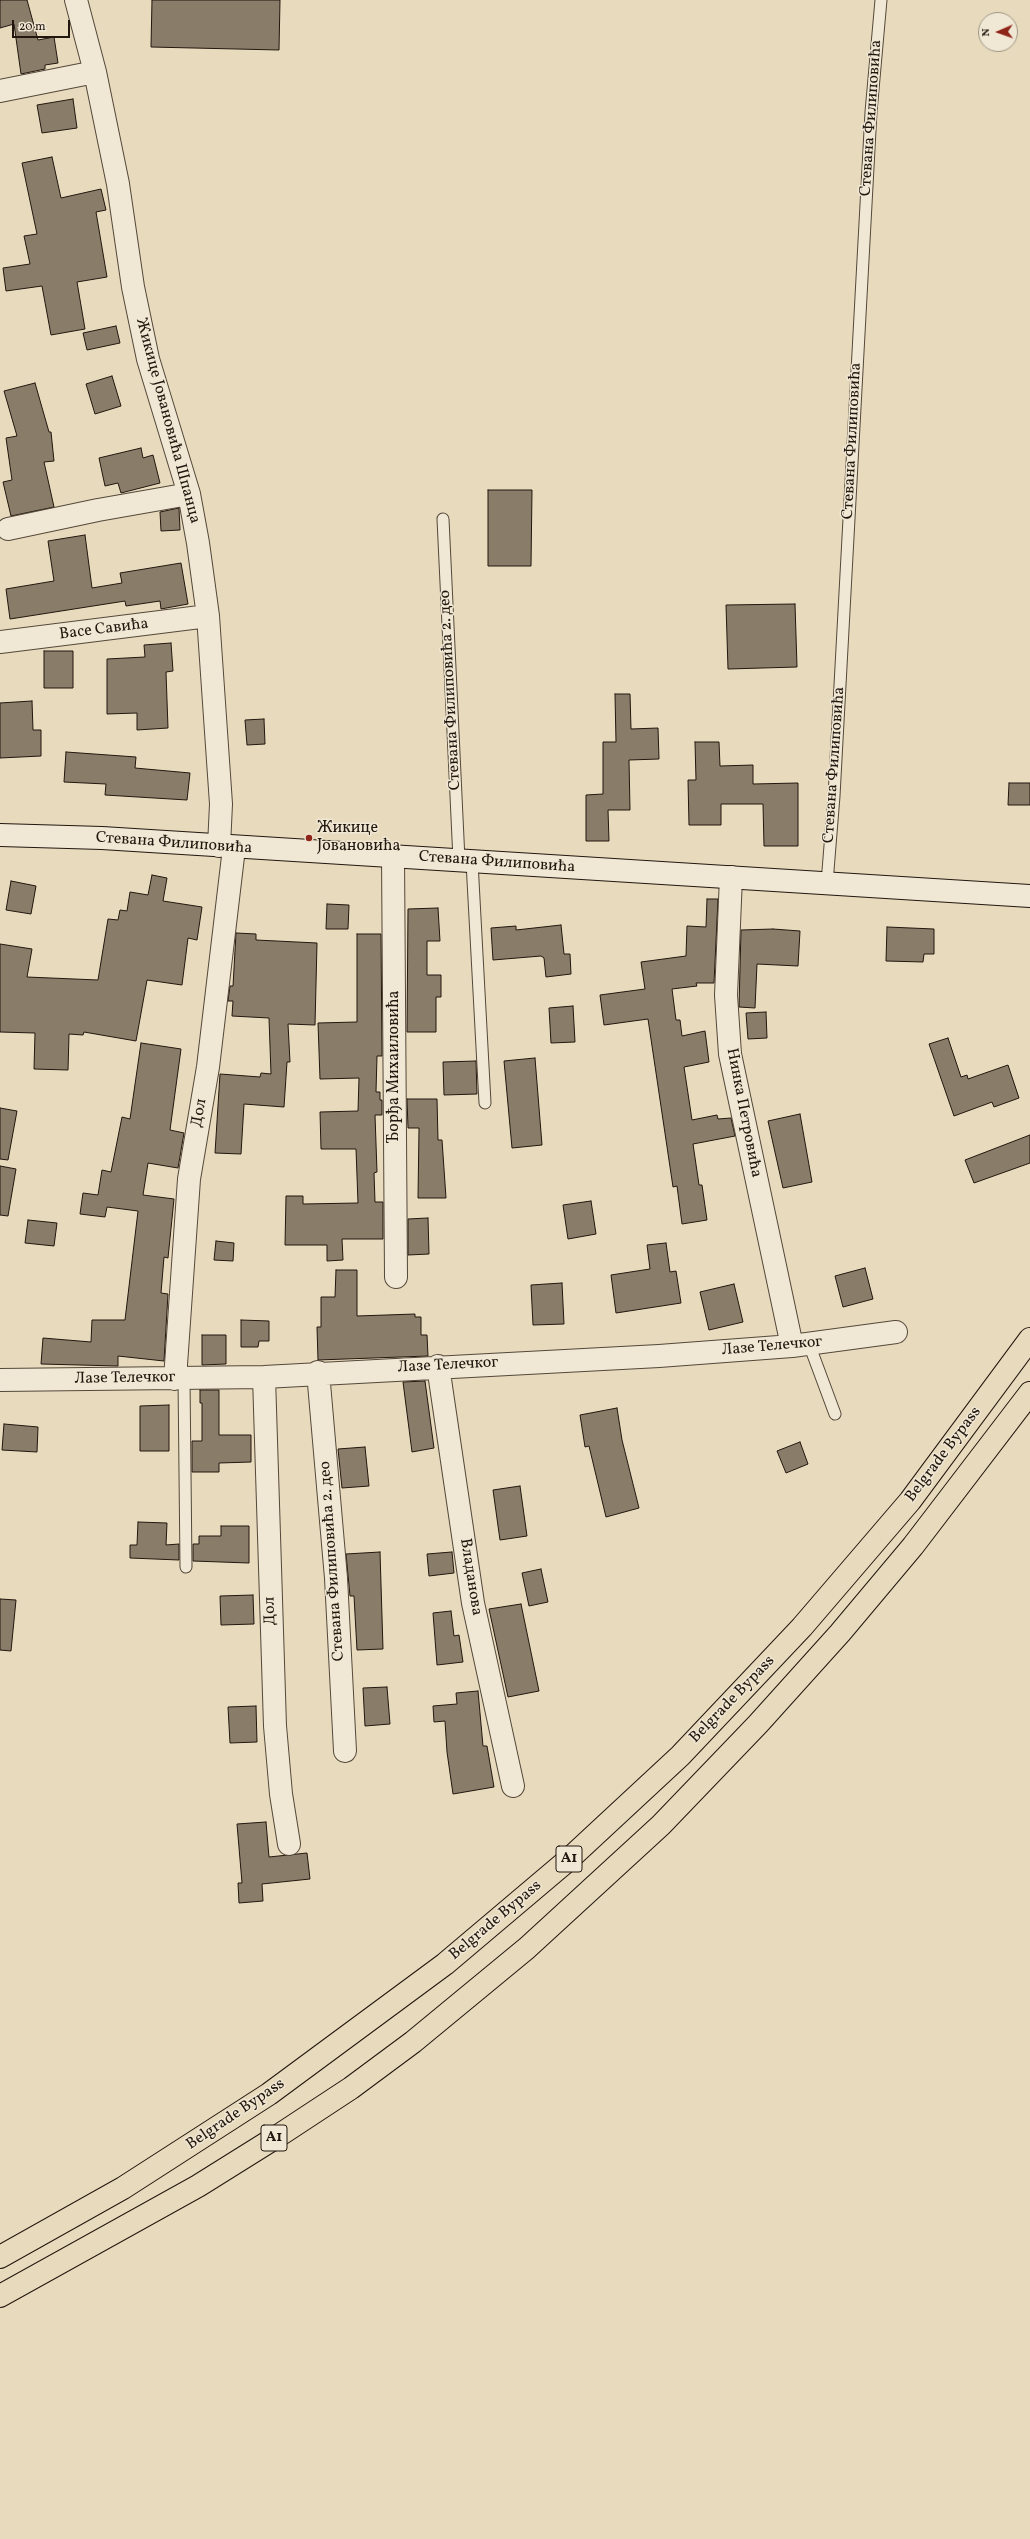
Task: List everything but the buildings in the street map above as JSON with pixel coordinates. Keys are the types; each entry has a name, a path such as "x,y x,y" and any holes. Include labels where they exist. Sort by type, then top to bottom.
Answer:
{"highway":[{"name":"Belgrade Bypass","path":"0,2258 123,2188 269,2094 444,1964 568,1860 680,1756 802,1627 914,1495 1030,1339"},
{"name":"Belgrade Bypass","path":"0,2296 198,2186 351,2088 413,2042 527,1948 661,1825 769,1713 840,1633 913,1546 1030,1393"}],"street":[{"name":"Жикице Јовановића Шпанца","path":"76,0 95,72 118,184 133,287 147,352 189,494 208,616 221,804 226,847"},
{"path":"0,91 95,72"},
{"path":"8,530 98,510 189,494"},
{"name":"Васе Савића","path":"0,642 208,616"},
{"name":"Стевана Филиповића","path":"0,835 102,838 226,847 1030,896"},
{"name":"Дол","path":"179,1379 189,1179 208,1067 226,847"},
{"name":"Ђорђа Михаиловића","path":"392,856 396,1277"},
{"name":"Нинка Петровића","path":"731,877 726,995 730,1054 800,1345"},
{"name":"Лазе Телечког","path":"0,1380 264,1377 318,1372 659,1356 800,1345 896,1332"},
{"name":"Владанова","path":"438,1366 473,1603 513,1786"},
{"name":"Стевана Филиповића 2. део","path":"318,1372 336,1578 345,1751"},
{"name":"Дол","path":"264,1377 275,1726 281,1794 289,1844"}],"lane":[{"name":"Стевана Филиповића","path":"827,883 834,796 871,112 881,0"},
{"name":"Стевана Филиповића 2. део","path":"443,519 465,861 484,1103"},
{"path":"800,1345 835,1414"},
{"path":"179,1379 186,1567"}],"place":[{"name":"Жикице Јовановића","path":"309,838"}]}
